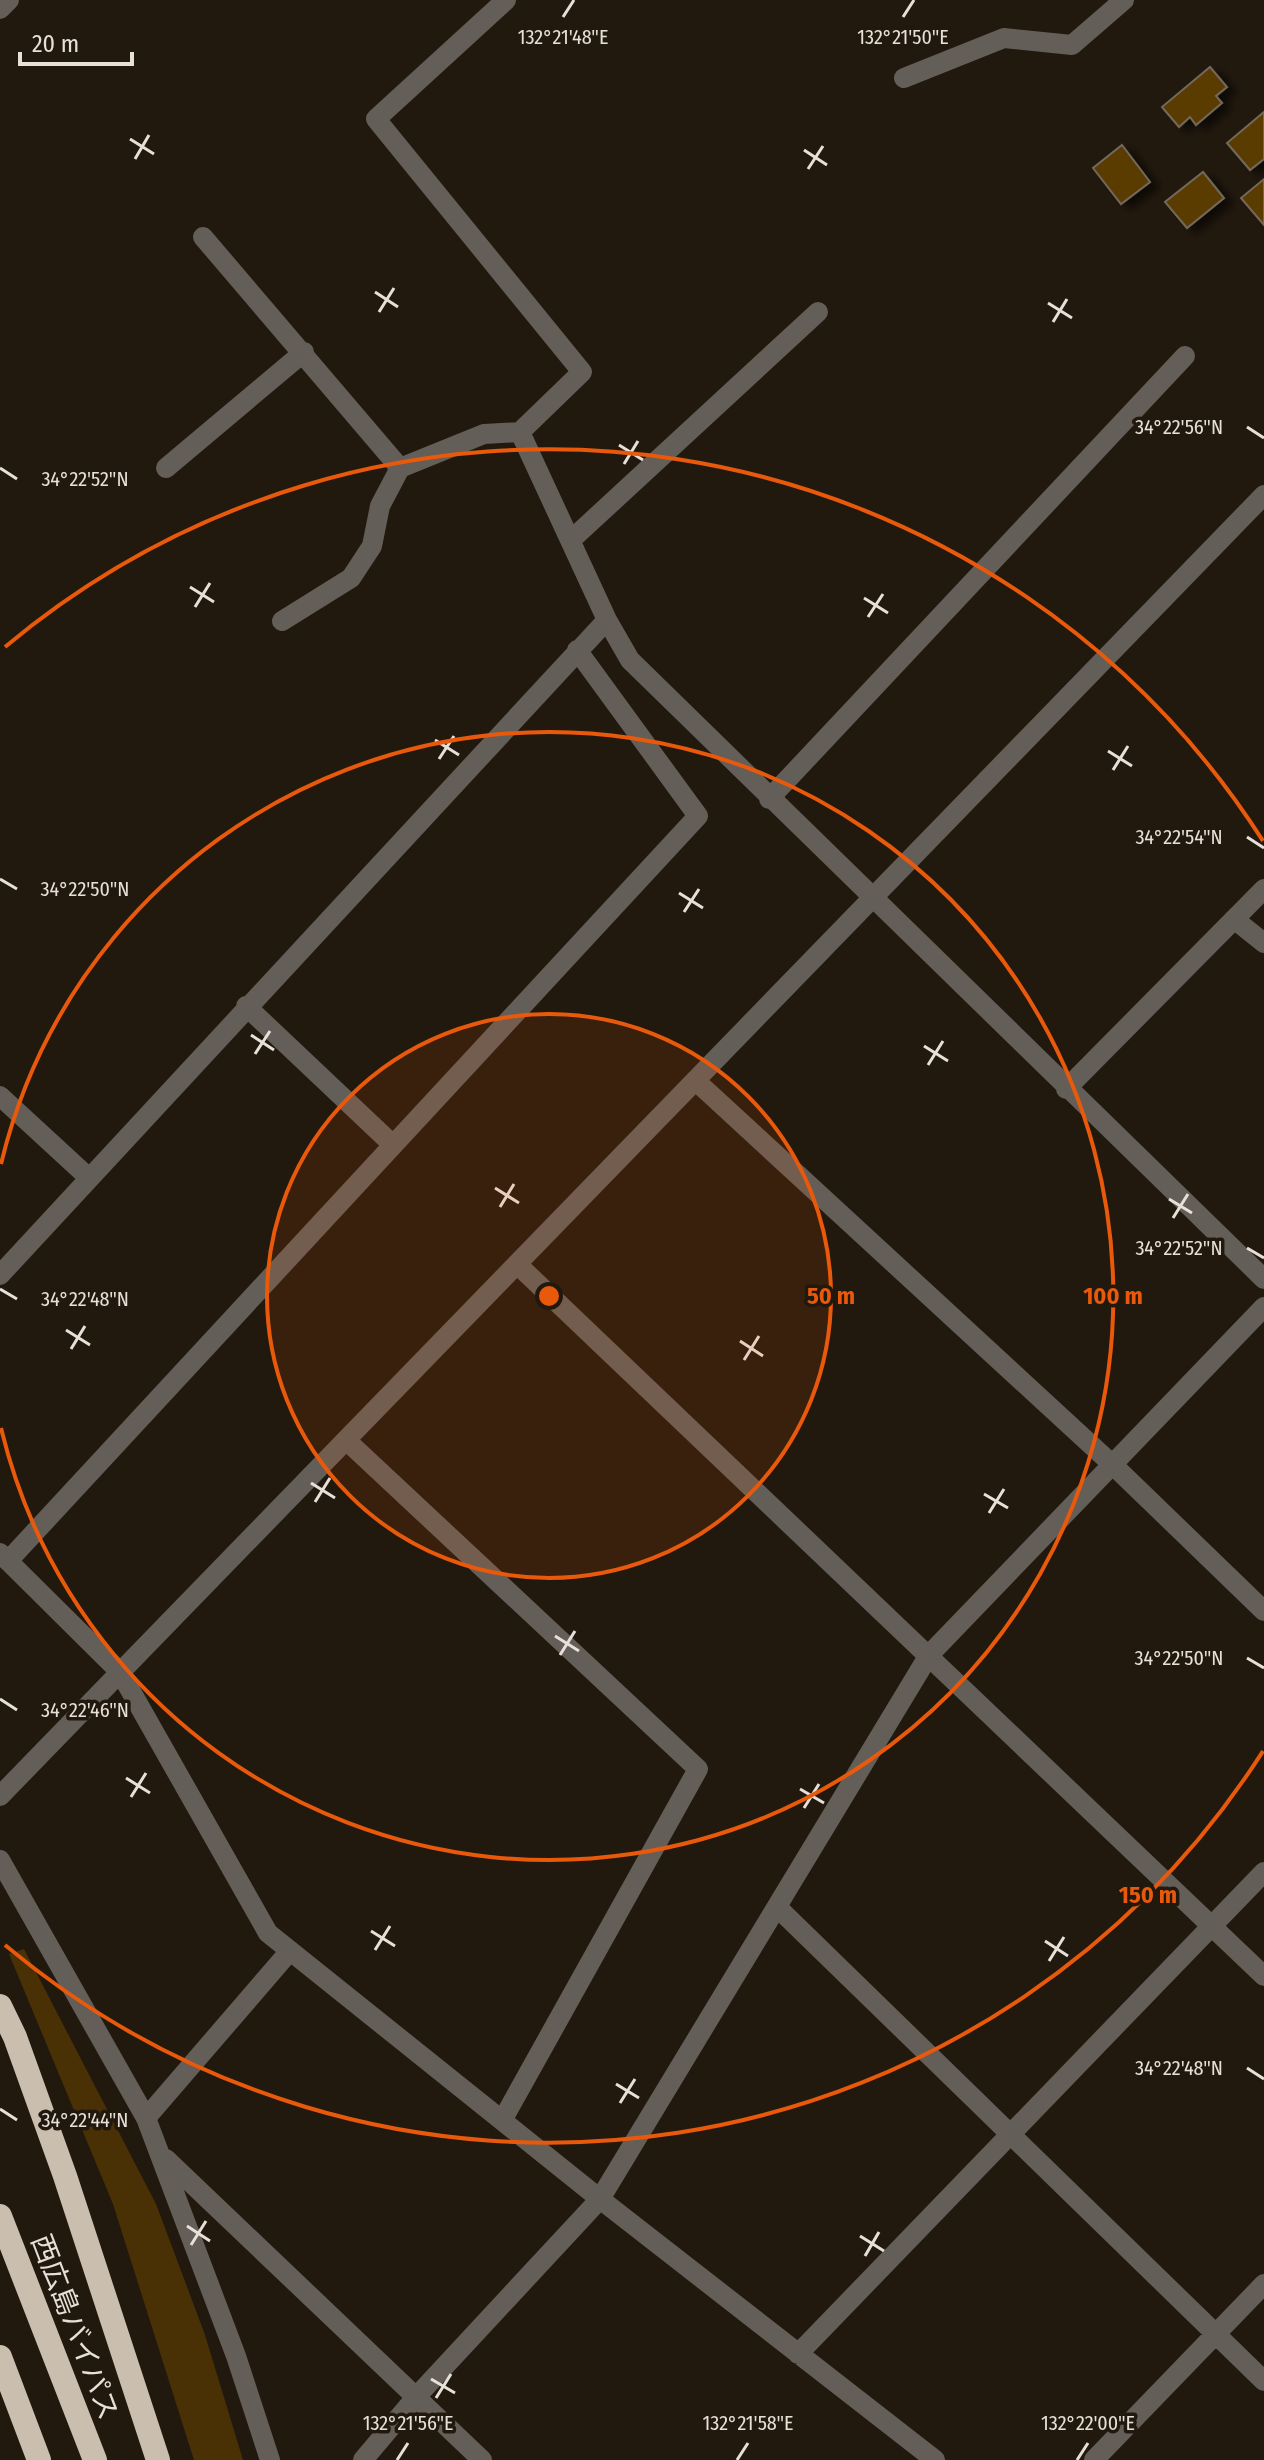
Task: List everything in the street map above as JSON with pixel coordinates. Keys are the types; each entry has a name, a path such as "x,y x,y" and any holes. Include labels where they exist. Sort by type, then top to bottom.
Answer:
{"highway":[{"path":"0,2006 15,2037 65,2176 158,2460"},
{"name":"西広島バイパス","path":"0,2216 95,2460"},
{"path":"0,2357 39,2460"}],"street":[{"path":"0,9 9,0"},
{"path":"282,621 351,578 372,546 380,506 400,468 484,434 520,432 582,372 376,119 506,0"},
{"path":"904,78 1004,38 1072,45 1124,0"},
{"path":"203,237 400,468"},
{"path":"571,540 818,312"},
{"path":"166,468 304,352"},
{"path":"769,799 1185,356"},
{"path":"520,432 607,620 630,660 873,901 1264,1279"},
{"path":"0,1796 873,901 1264,495"},
{"path":"0,1275 246,1006 607,620"},
{"path":"577,650 698,816 4,1557 120,1672 268,1933 600,2199 935,2460"},
{"path":"1066,1089 1264,889"},
{"path":"1234,919 1264,943"},
{"path":"246,1006 392,1144"},
{"path":"697,1082 1114,1466 1264,1611"},
{"path":"0,1096 88,1177"},
{"path":"518,1265 1213,1924 1264,1976"},
{"path":"363,2460 417,2396 600,2199 929,1655 1264,1307"},
{"path":"346,1440 698,1769 503,2119"},
{"path":"0,1860 146,2118 236,2356 270,2460"},
{"path":"798,2354 1264,1872"},
{"path":"778,1908 1264,2381"},
{"path":"146,2118 289,1952"},
{"path":"161,2154 482,2460"},
{"path":"1094,2460 1264,2284"}],"shaded area":[{"path":"24,1949 156,2204 205,2335 243,2460 194,2460 113,2204 9,1954"}],"building":[{"path":"1210,67 1227,87 1216,96 1222,103 1196,125 1190,117 1179,127 1162,107"},
{"path":"1264,112 1264,159 1250,170 1227,143"},
{"path":"1122,145 1150,182 1121,204 1093,168"},
{"path":"1203,172 1224,198 1187,228 1165,202"},
{"path":"1264,179 1264,225 1241,198"}]}
